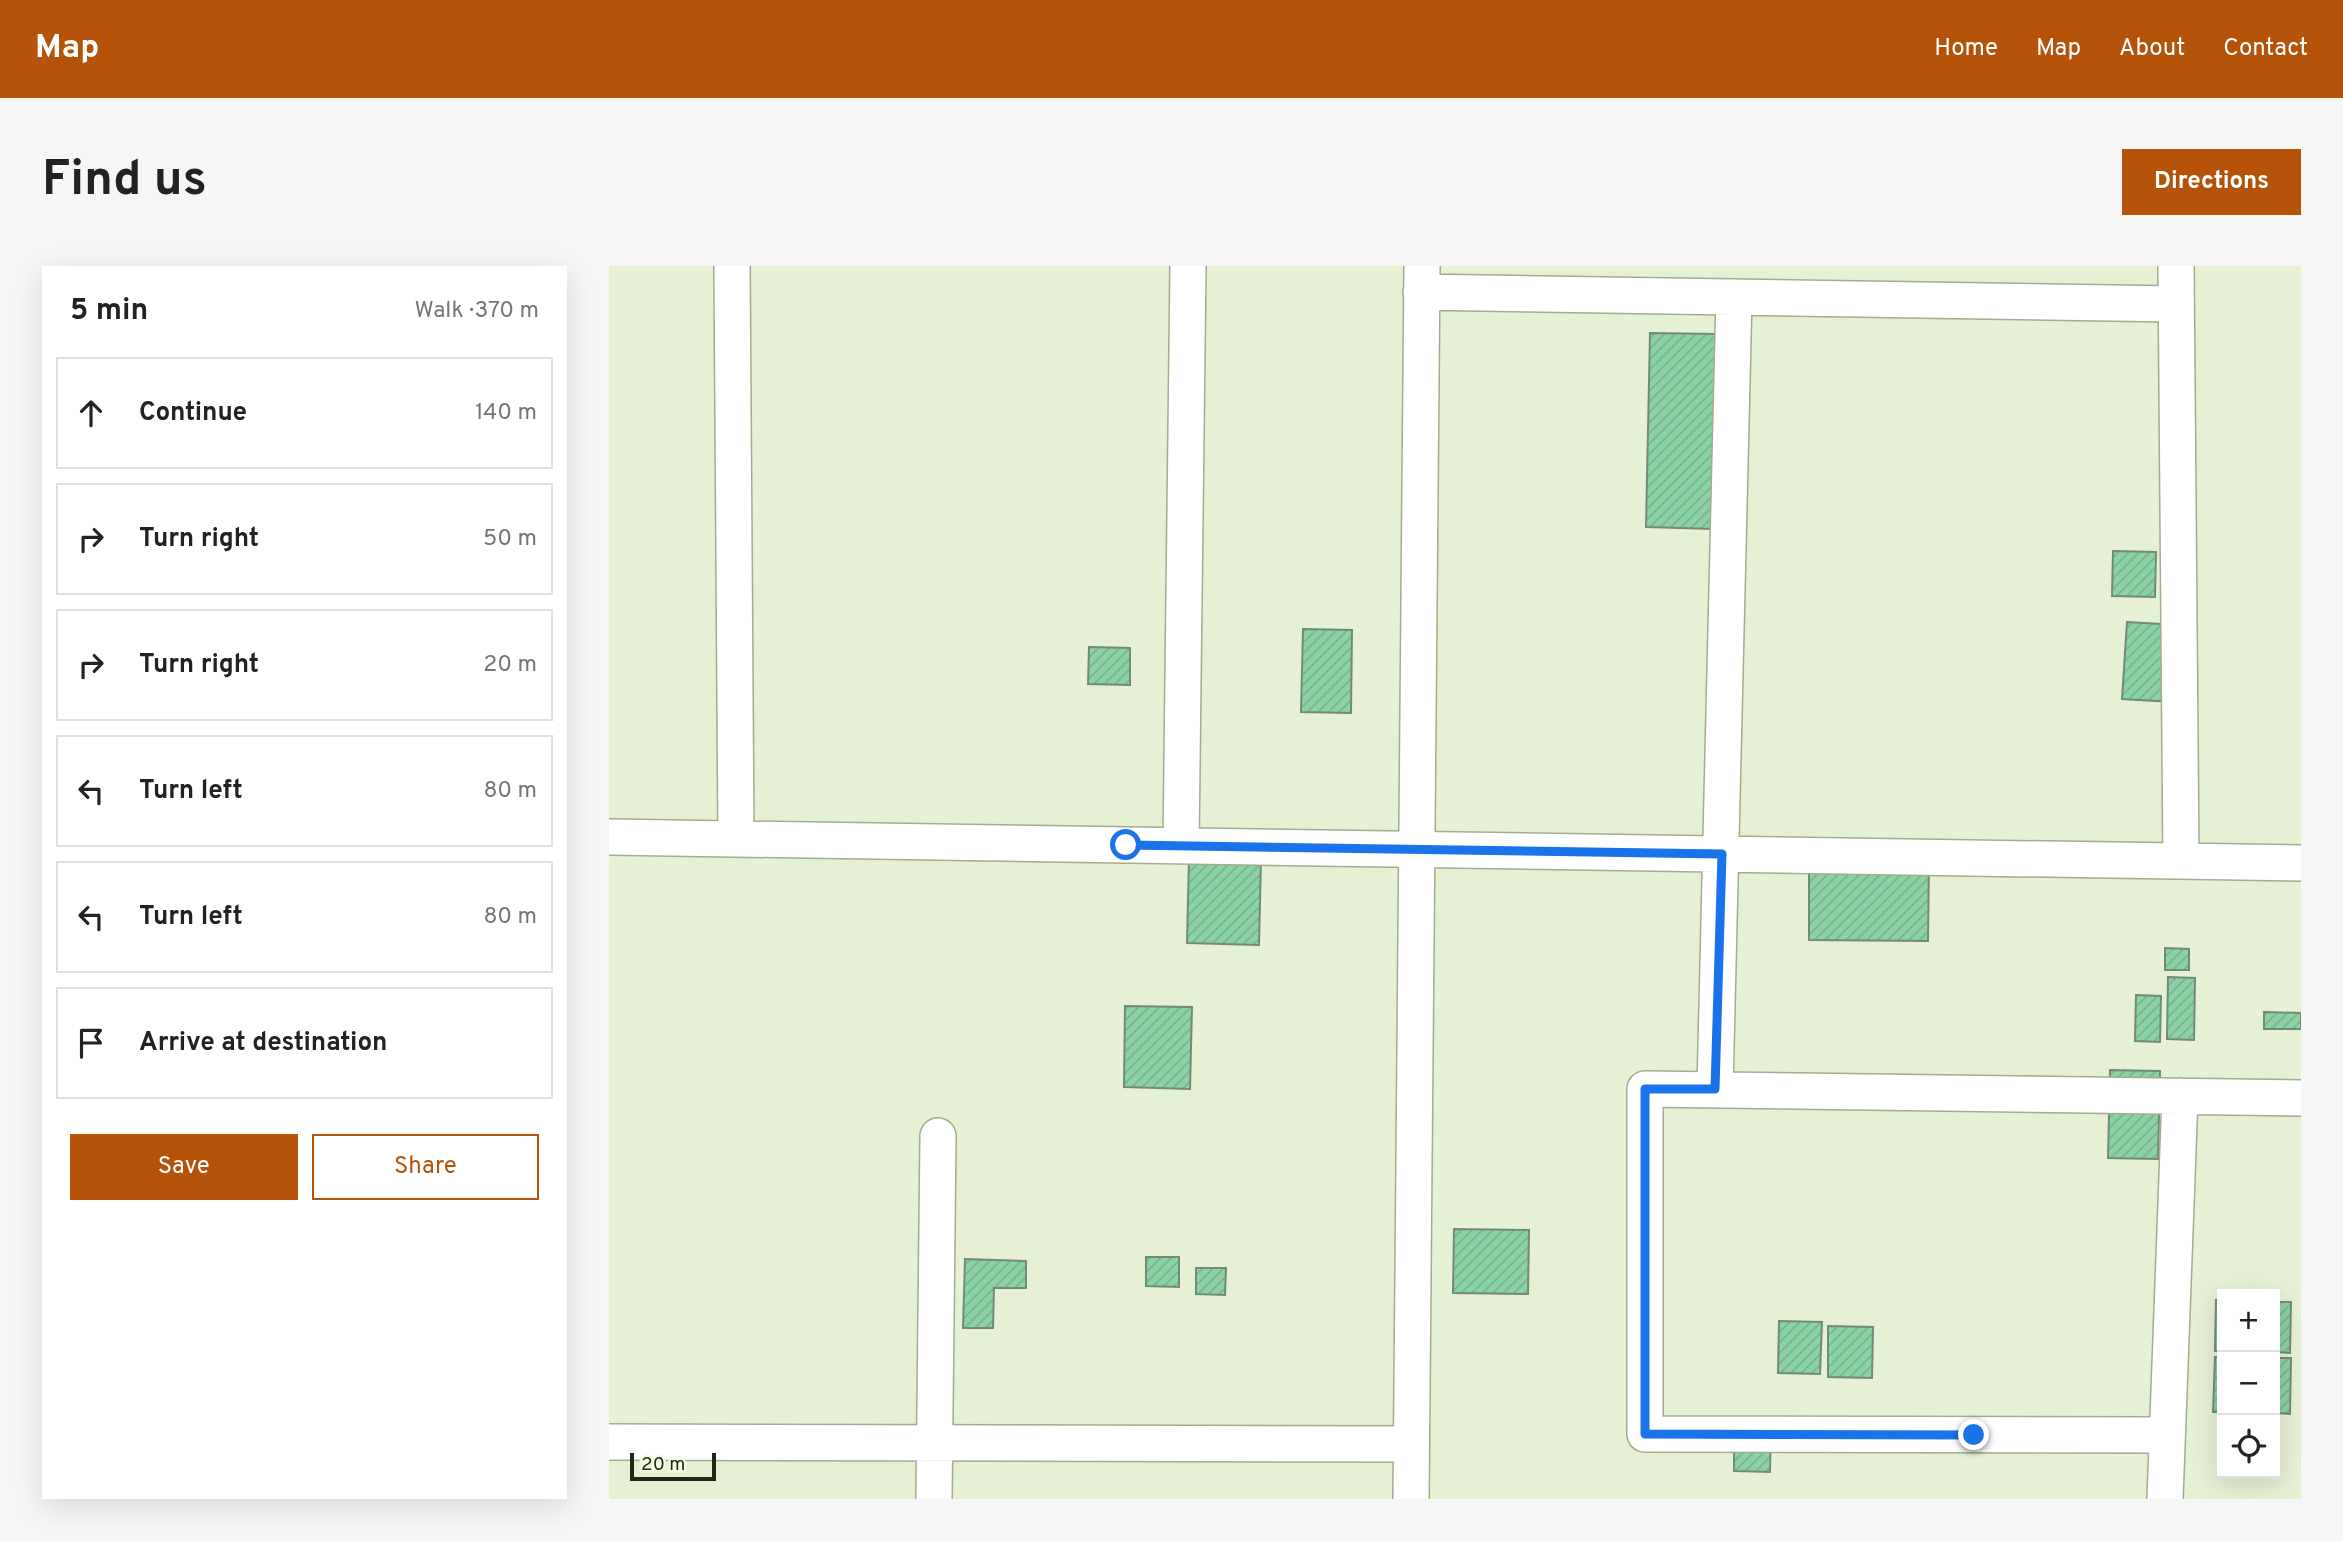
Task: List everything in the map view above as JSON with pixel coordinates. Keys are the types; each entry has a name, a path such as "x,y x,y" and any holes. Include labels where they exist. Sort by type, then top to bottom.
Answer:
{"street":[{"path":"732,266 736,839"},
{"path":"1181,846 1188,266"},
{"path":"2176,266 2181,861"},
{"path":"1411,1499 1422,279 1734,297 2176,304"},
{"path":"1715,1089 1734,297"},
{"path":"609,837 2301,863"},
{"path":"2166,1436 1645,1434 1645,1089 2301,1098"},
{"path":"2165,1499 2180,1096"},
{"path":"934,1499 938,1136"},
{"path":"609,1441 1411,1444"}],"building":[{"path":"1650,333 1718,334 1714,529 1646,527"},
{"path":"2113,551 2156,552 2155,597 2112,596"},
{"path":"2127,622 2178,625 2173,702 2122,699"},
{"path":"1303,629 1352,630 1351,713 1301,712"},
{"path":"1089,647 1130,648 1130,685 1088,684"},
{"path":"1809,855 1929,856 1928,941 1809,940"},
{"path":"1189,858 1261,859 1259,945 1187,943"},
{"path":"2165,948 2189,949 2189,970 2165,970"},
{"path":"2168,977 2195,978 2194,1040 2167,1039"},
{"path":"2136,995 2161,996 2160,1042 2135,1041"},
{"path":"1125,1006 1192,1007 1190,1089 1124,1087"},
{"path":"2264,1012 2301,1013 2301,1029 2264,1029"},
{"path":"2110,1070 2160,1071 2158,1159 2108,1158"},
{"path":"1454,1229 1529,1230 1528,1294 1453,1293"},
{"path":"1146,1257 1179,1257 1179,1287 1146,1286"},
{"path":"965,1259 1026,1261 1026,1288 994,1288 993,1328 963,1328"},
{"path":"1196,1268 1226,1268 1225,1295 1196,1294"},
{"path":"2216,1300 2217,1300 2217,1351"},
{"path":"2280,1302 2291,1302 2290,1353 2280,1352"},
{"path":"1779,1321 1822,1322 1820,1374 1778,1373"},
{"path":"1828,1326 1873,1327 1872,1378 1828,1377"},
{"path":"2215,1357 2217,1357 2217,1412 2213,1412"},
{"path":"2280,1358 2291,1358 2290,1414 2280,1413"},
{"path":"1734,1418 1771,1418 1770,1472 1734,1471"}],"route":[{"path":"1126,845 1722,854 1715,1089 1645,1089 1645,1434 1974,1435"}]}
